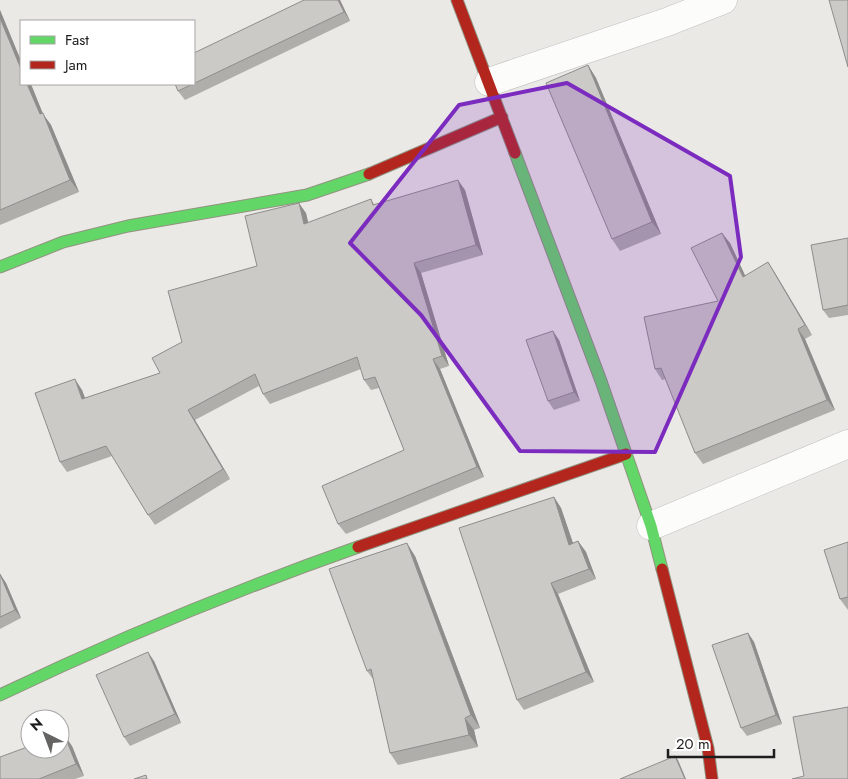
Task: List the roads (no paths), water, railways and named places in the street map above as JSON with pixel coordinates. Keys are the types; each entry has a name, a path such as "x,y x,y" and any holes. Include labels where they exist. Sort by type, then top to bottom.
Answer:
{"street":[{"path":"457,0 601,381 651,526 708,748 712,779"},
{"path":"489,82 667,22 723,0"},
{"path":"0,267 64,242 128,226 307,195 358,179 502,117"},
{"path":"651,526 848,444"},
{"path":"0,694 83,655 272,577 626,454"}]}
